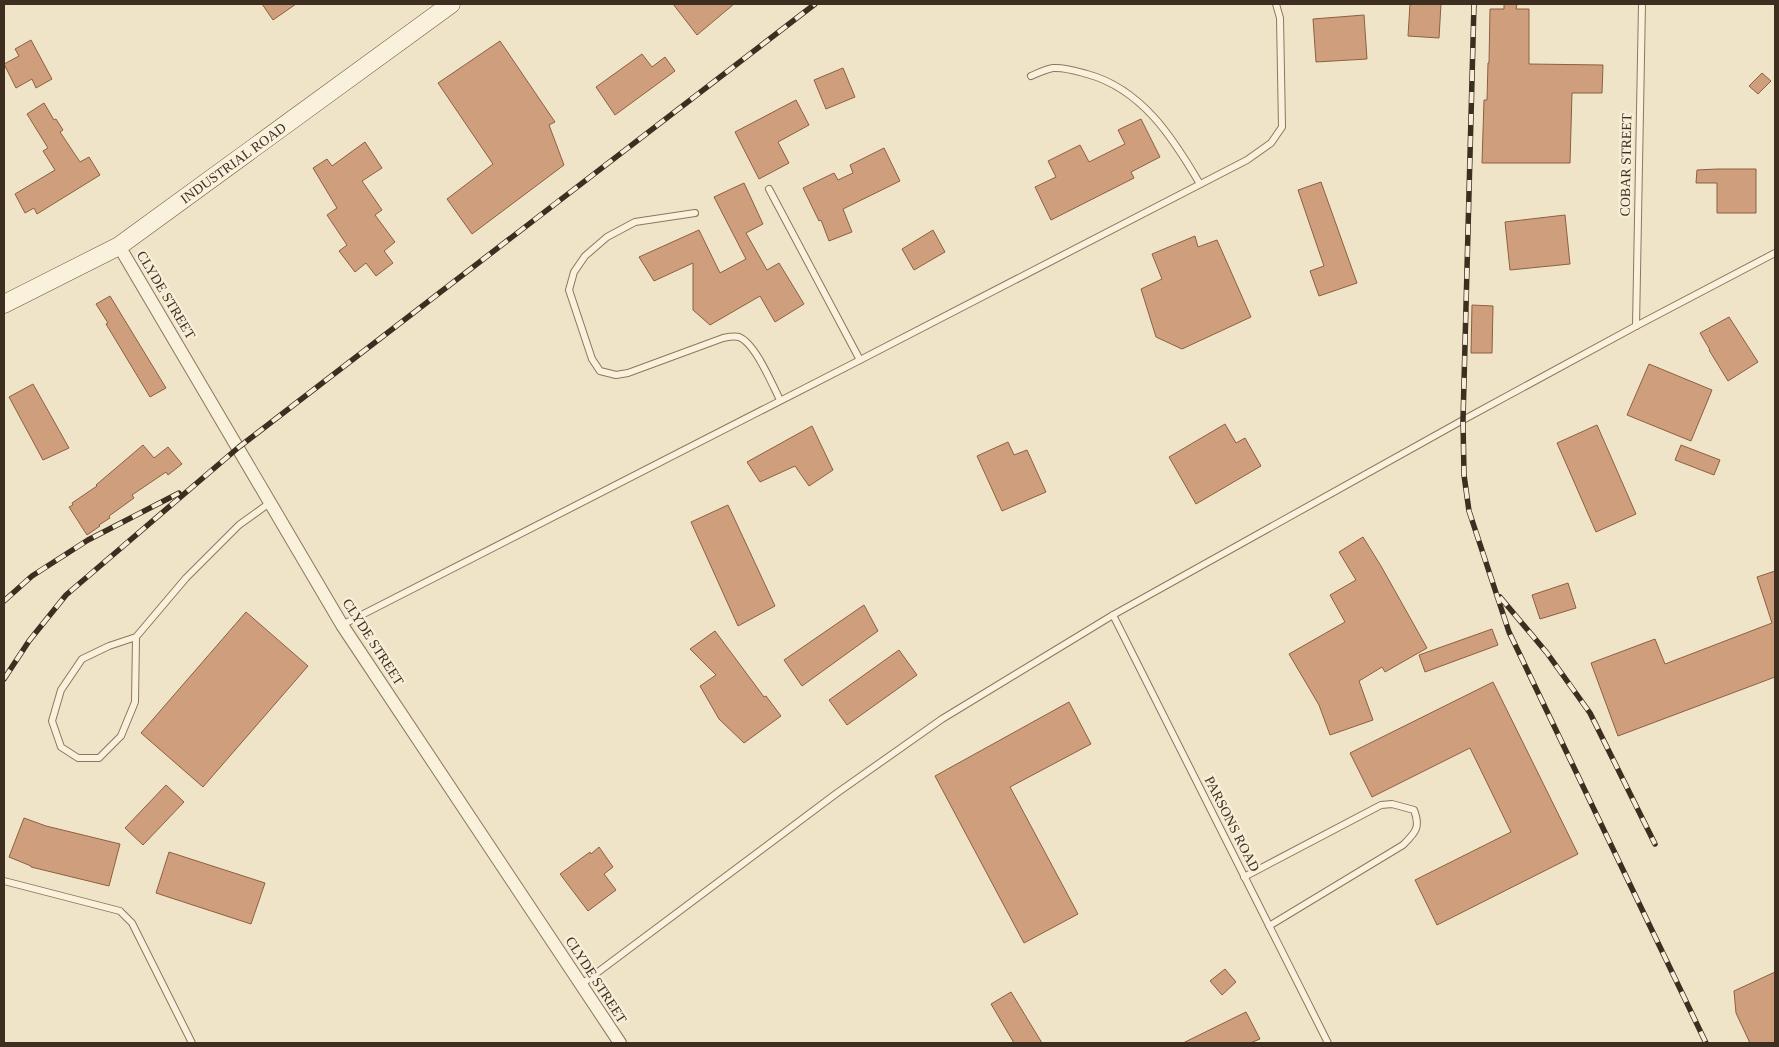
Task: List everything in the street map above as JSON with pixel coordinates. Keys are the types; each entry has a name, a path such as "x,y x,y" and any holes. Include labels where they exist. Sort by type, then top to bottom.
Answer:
{"street":[{"name":"INDUSTRIAL ROAD","path":"4,304 119,246 451,4"},
{"name":"CLYDE STREET","path":"119,246 342,625 620,1043"}],"lane":[{"path":"342,625 1247,160 1271,142 1282,127 1280,18 1276,4"},
{"name":"COBAR STREET","path":"1636,326 1642,4"},
{"path":"1031,76 1052,68 1071,69 1097,76 1124,89 1165,130 1181,151 1200,184"},
{"path":"769,189 860,360"},
{"path":"695,213 635,222 606,238 585,256 574,272 568,290 592,360 600,370 616,375 628,373 723,338 738,337 747,342 757,357 780,400"},
{"path":"582,984 837,793 934,725 1113,615 1463,420 1775,253"},
{"path":"136,637 135,702 121,736 99,758 78,758 61,746 52,721 61,690 82,660 109,646 136,637 186,578 239,525 271,502"},
{"name":"PARSONS ROAD","path":"1113,615 1328,1043"},
{"path":"1244,877 1381,805 1392,804 1414,810 1418,821 1415,833 1403,845 1269,926"},
{"path":"4,881 120,911 132,923 192,1043"}],"building":[{"path":"262,4 296,4 273,20"},
{"path":"673,4 734,4 697,35"},
{"path":"1410,4 1441,4 1439,38 1408,36"},
{"path":"1504,4 1517,4 1516,9 1529,9 1529,64 1603,65 1602,93 1572,93 1570,163 1482,163 1484,100 1487,100 1489,63 1490,9 1504,9"},
{"path":"1364,15 1367,59 1316,62 1313,19"},
{"path":"31,40 52,79 36,88 32,79 16,88 4,64 19,56 15,49"},
{"path":"500,41 555,122 549,125 564,165 472,234 447,199 493,164 438,83"},
{"path":"642,54 652,67 665,57 675,71 615,115 596,87"},
{"path":"843,68 855,97 826,109 814,80"},
{"path":"1762,73 1771,81 1758,94 1749,86"},
{"path":"796,100 809,125 778,142 789,163 759,179 735,132"},
{"path":"44,103 54,120 56,119 63,130 60,132 80,162 89,157 100,175 37,214 34,208 25,213 15,194 55,170 43,151 48,148 27,114"},
{"path":"1141,119 1160,157 1131,172 1134,178 1051,220 1035,187 1056,177 1048,161 1080,145 1089,162 1125,144 1118,130"},
{"path":"365,142 382,168 362,181 382,210 375,215 395,242 384,251 393,263 376,276 366,263 355,272 339,251 347,245 327,215 337,208 313,168 327,159 332,166"},
{"path":"884,148 900,181 843,209 852,232 829,241 821,220 819,221 803,188 834,173 838,180 853,173 850,165"},
{"path":"1756,169 1756,213 1717,213 1717,183 1696,183 1697,170"},
{"path":"1321,182 1357,283 1319,296 1310,271 1324,266 1298,190"},
{"path":"744,183 763,224 746,233 767,270 779,263 804,304 775,322 760,296 710,325 693,310 693,263 654,281 639,257 699,230 720,273 746,259 714,197"},
{"path":"1565,215 1570,264 1510,270 1505,222"},
{"path":"933,230 945,252 914,270 902,249"},
{"path":"1195,236 1198,247 1217,240 1251,317 1182,349 1156,337 1141,289 1162,279 1152,254"},
{"path":"110,296 166,388 150,397 96,304"},
{"path":"1472,305 1493,306 1492,353 1471,353"},
{"path":"1729,317 1758,362 1728,381 1700,333"},
{"path":"1649,364 1712,390 1691,441 1627,415"},
{"path":"33,384 69,448 43,460 9,397"},
{"path":"1225,424 1236,443 1245,438 1261,466 1196,504 1169,457"},
{"path":"1597,425 1636,514 1596,532 1557,443"},
{"path":"812,426 833,470 809,486 795,466 760,482 747,462"},
{"path":"1008,442 1014,455 1027,450 1046,492 1002,511 977,456"},
{"path":"143,445 154,458 168,447 182,464 168,475 166,472 132,495 134,498 87,535 69,507 97,486"},
{"path":"1681,445 1720,460 1714,475 1675,460"},
{"path":"728,505 775,606 738,626 691,522"},
{"path":"1363,537 1427,648 1385,672 1382,667 1359,681 1373,720 1330,735 1319,705 1289,654 1345,622 1330,595 1356,580 1339,552"},
{"path":"1775,571 1775,677 1618,736 1591,663 1655,639 1665,664 1772,623 1757,577"},
{"path":"1568,583 1576,608 1540,619 1532,595"},
{"path":"864,605 878,631 802,686 784,660"},
{"path":"246,612 308,666 203,787 141,733"},
{"path":"1492,629 1498,645 1425,672 1419,655"},
{"path":"715,631 764,697 766,696 781,716 744,743 719,719 700,686 716,675 690,649"},
{"path":"899,650 917,675 847,725 829,700"},
{"path":"1493,682 1578,854 1437,925 1415,880 1511,832 1470,748 1372,797 1350,753"},
{"path":"1069,702 1091,744 1010,787 1078,914 1024,943 935,776"},
{"path":"166,785 184,802 143,845 125,828"},
{"path":"24,818 46,826 120,844 109,886 31,867 9,857"},
{"path":"599,847 613,867 604,874 616,890 588,911 560,874"},
{"path":"169,852 265,883 251,924 156,893"},
{"path":"1225,969 1236,982 1222,995 1210,981"},
{"path":"1775,972 1775,1043 1750,1043 1736,1013 1734,991"},
{"path":"1011,992 1042,1043 1014,1043 991,1004"},
{"path":"1246,1012 1260,1039 1250,1043 1183,1043"}],"railway":[{"path":"4,679 29,641 66,595 239,447 815,4"},
{"path":"1474,4 1463,420 1464,475 1469,511 1509,632 1706,1043"},
{"path":"4,601 32,576 88,540 179,493"},
{"path":"1500,597 1547,653 1590,713 1655,844"}]}
